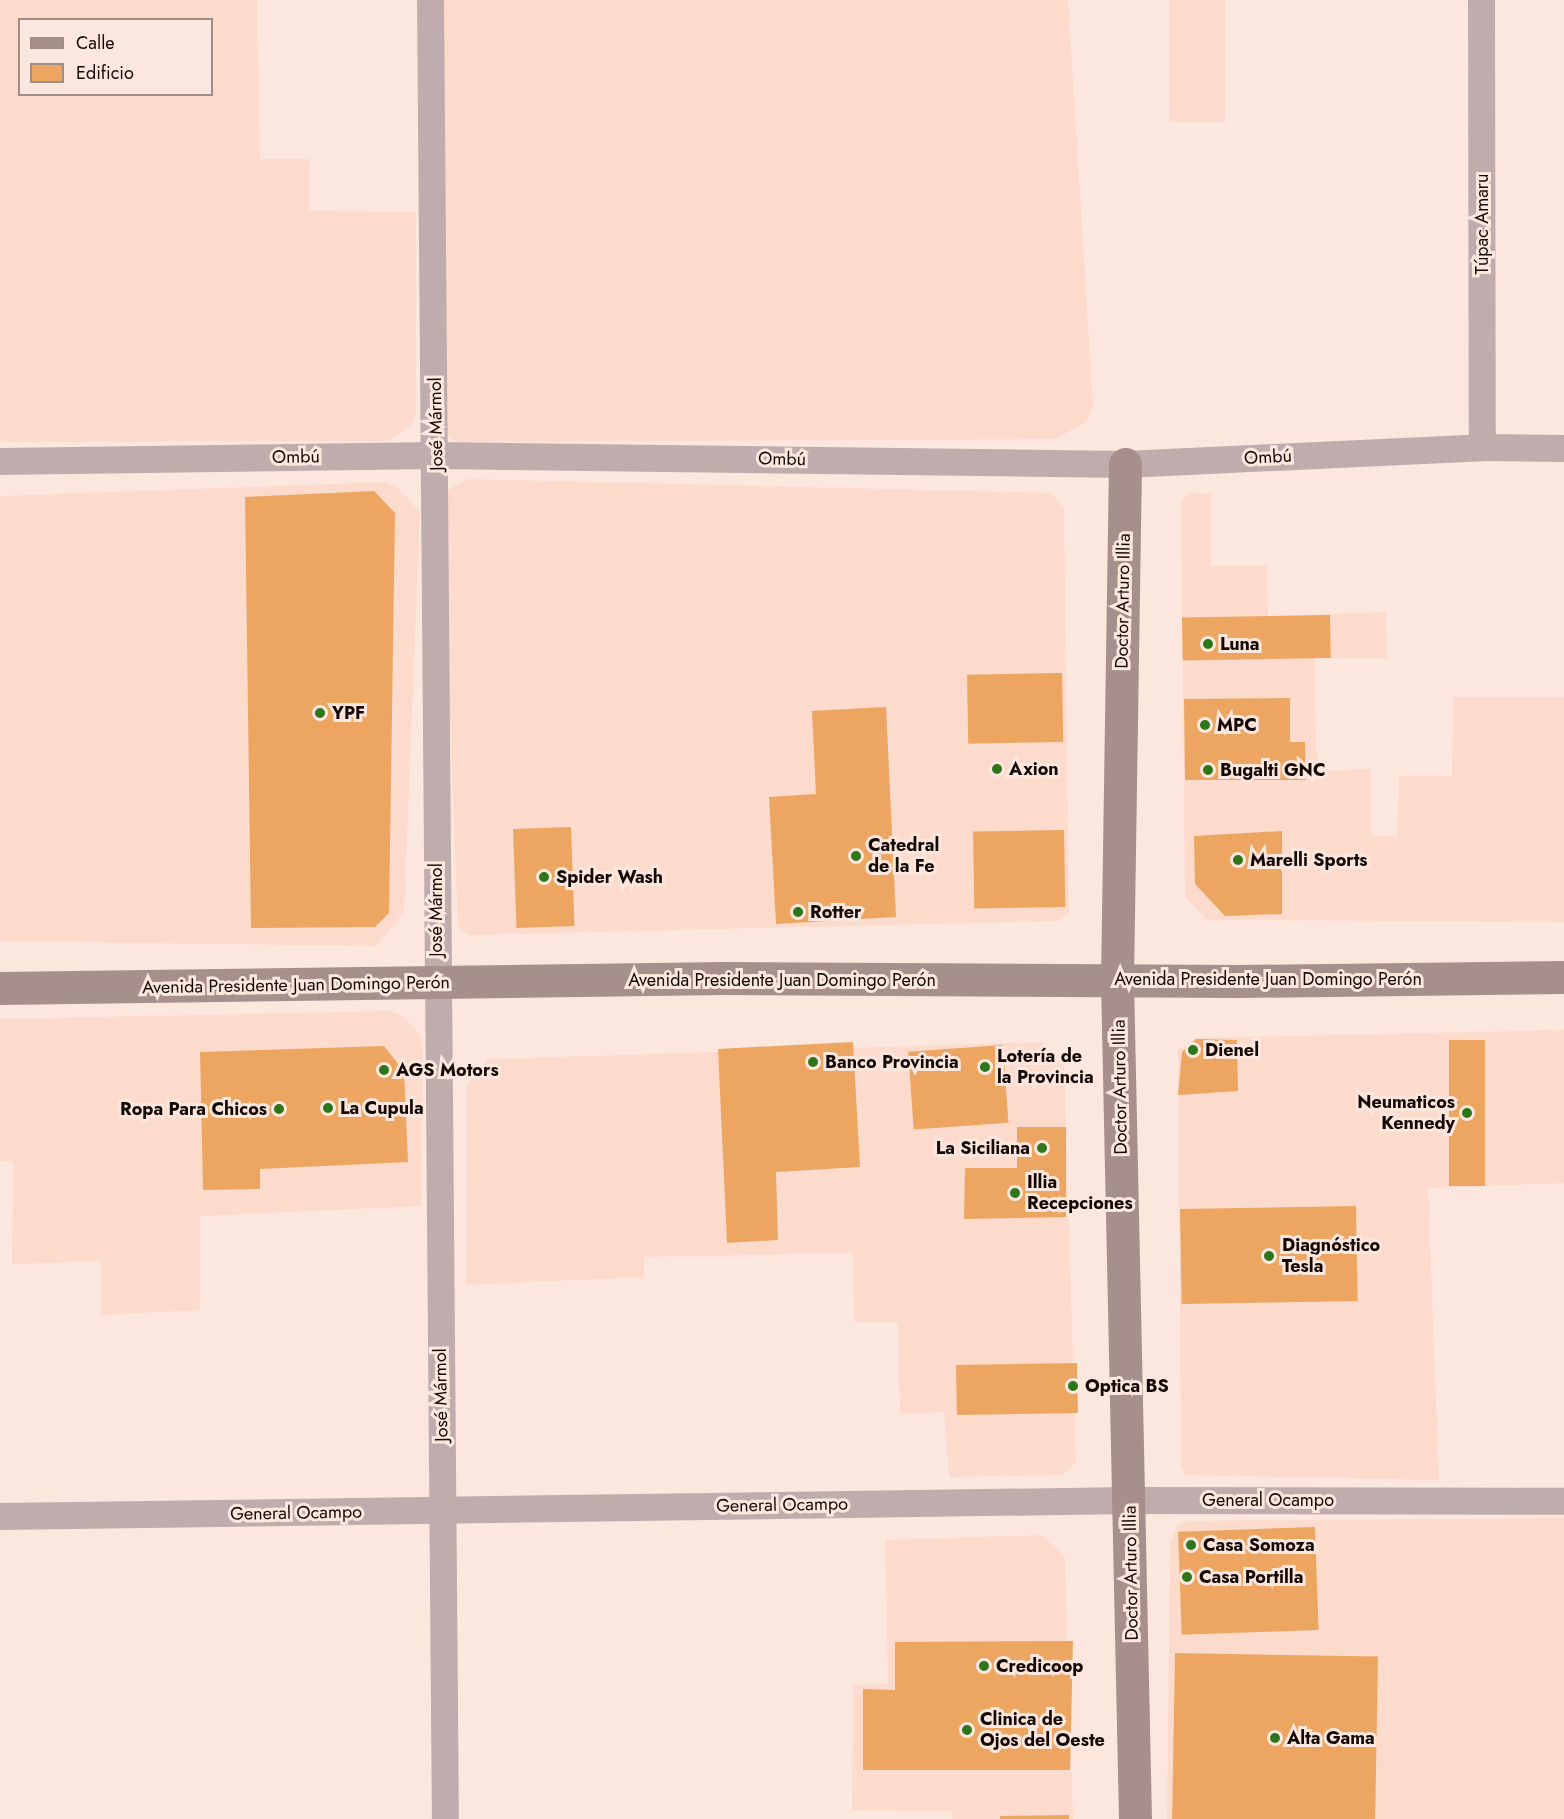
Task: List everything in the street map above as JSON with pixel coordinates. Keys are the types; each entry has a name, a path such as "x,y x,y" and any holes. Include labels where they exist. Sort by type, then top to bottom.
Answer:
{"main road":[{"name":"Doctor Arturo Illia","path":"1125,464 1117,981 1130,1500 1135,1819"},
{"name":"Avenida Presidente Juan Domingo Perón","path":"0,988 723,978 1117,981 1564,977"}],"street":[{"name":"José Mármol","path":"430,0 436,455 436,983 445,1819"},
{"name":"Túpac Amaru","path":"1481,0 1482,447"},
{"name":"Ombú","path":"0,461 436,455 1125,464 1482,447 1564,448"},
{"name":"General Ocampo","path":"0,1516 1130,1500 1564,1501"}],"shaded area":[{"path":"0,0 257,0 260,159 309,159 309,211 416,212 416,414 411,425 388,441 0,442"},
{"path":"440,0 1068,0 1093,405 1087,421 1056,439 455,442 447,435"},
{"path":"1169,0 1225,0 1225,122 1169,122"},
{"path":"467,479 1051,493 1064,508 1069,914 1058,921 469,935 458,927 442,506 448,490"},
{"path":"386,482 398,488 420,512 404,912 376,946 0,941 0,496"},
{"path":"1188,493 1211,494 1211,566 1267,566 1268,616 1386,612 1387,658 1314,658 1317,771 1371,769 1371,836 1397,836 1399,776 1452,776 1453,697 1564,697 1564,922 1207,920 1185,897 1181,504"},
{"path":"391,1011 404,1017 418,1032 423,1045 421,1206 200,1216 200,1310 101,1315 101,1261 12,1264 13,1161 0,1161 0,1019"},
{"path":"1564,1030 1564,1183 1428,1188 1439,1480 1185,1475 1181,1466 1178,1050 1196,1038"},
{"path":"1042,1042 1064,1060 1076,1463 1061,1475 949,1477 944,1412 900,1414 898,1322 854,1322 853,1253 644,1257 644,1277 466,1285 467,1086 488,1059"},
{"path":"1564,1518 1564,1819 1167,1819 1170,1544 1177,1526 1188,1521"},
{"path":"1042,1535 1065,1557 1073,1819 952,1819 951,1811 852,1810 853,1685 888,1684 885,1540"}],"building":[{"name":"YPF","path":"374,491 395,513 389,913 375,927 251,928 245,497"},
{"path":"1330,615 1331,658 1183,661 1182,618"},
{"path":"1062,673 1063,742 968,744 967,675"},
{"path":"1290,698 1290,742 1305,742 1306,780 1185,780 1184,699"},
{"name":"Catedral de la Fe","path":"886,707 896,917 776,924 769,797 816,794 812,711"},
{"name":"Spider Wash","path":"571,827 574,926 516,928 513,829"},
{"path":"1064,830 1065,907 974,909 973,832"},
{"name":"Marelli Sports","path":"1282,831 1282,914 1225,916 1195,884 1194,836"},
{"path":"1196,1039 1237,1040 1238,1091 1178,1095 1182,1052"},
{"name":"Neumaticos Kennedy","path":"1449,1040 1485,1040 1485,1186 1449,1186"},
{"path":"853,1042 860,1167 776,1172 778,1240 727,1243 718,1049"},
{"path":"1003,1045 1008,1123 914,1129 908,1052"},
{"path":"384,1046 404,1071 408,1162 260,1169 260,1189 203,1190 200,1052"},
{"name":"Illia Recepciones","path":"1017,1127 1066,1127 1066,1217 964,1219 965,1168 1017,1168"},
{"name":"Diagnóstico Tesla","path":"1356,1206 1358,1301 1182,1304 1180,1209"},
{"path":"1077,1363 1078,1413 957,1415 956,1365"},
{"path":"1315,1527 1319,1630 1182,1635 1178,1532"},
{"name":"Clinica de Ojos del Oeste","path":"1073,1641 1070,1770 863,1770 863,1689 895,1690 895,1642"},
{"name":"Alta Gama","path":"1175,1653 1378,1657 1375,1819 1172,1819"},
{"path":"1069,1815 1069,1819 1000,1819 1000,1816"}],"place":[{"name":"Luna","path":"1208,644"},
{"name":"YPF","path":"320,713"},
{"name":"MPC","path":"1205,725"},
{"name":"Axion","path":"997,769"},
{"name":"Bugalti GNC","path":"1208,770"},
{"name":"Catedral de la Fe","path":"856,856"},
{"name":"Marelli Sports","path":"1238,860"},
{"name":"Spider Wash","path":"544,877"},
{"name":"Rotter","path":"798,912"},
{"name":"Dienel","path":"1193,1050"},
{"name":"Banco Provincia","path":"813,1062"},
{"name":"Lotería de la Provincia","path":"985,1067"},
{"name":"AGS Motors","path":"384,1070"},
{"name":"La Cupula","path":"328,1108"},
{"name":"Ropa Para Chicos","path":"279,1109"},
{"name":"Neumaticos Kennedy","path":"1467,1113"},
{"name":"La Siciliana","path":"1042,1148"},
{"name":"Illia Recepciones","path":"1015,1193"},
{"name":"Diagnóstico Tesla","path":"1269,1256"},
{"name":"Optica BS","path":"1073,1386"},
{"name":"Casa Somoza","path":"1191,1545"},
{"name":"Casa Portilla","path":"1187,1577"},
{"name":"Credicoop","path":"984,1666"},
{"name":"Clinica de Ojos del Oeste","path":"967,1730"},
{"name":"Alta Gama","path":"1275,1738"}]}
